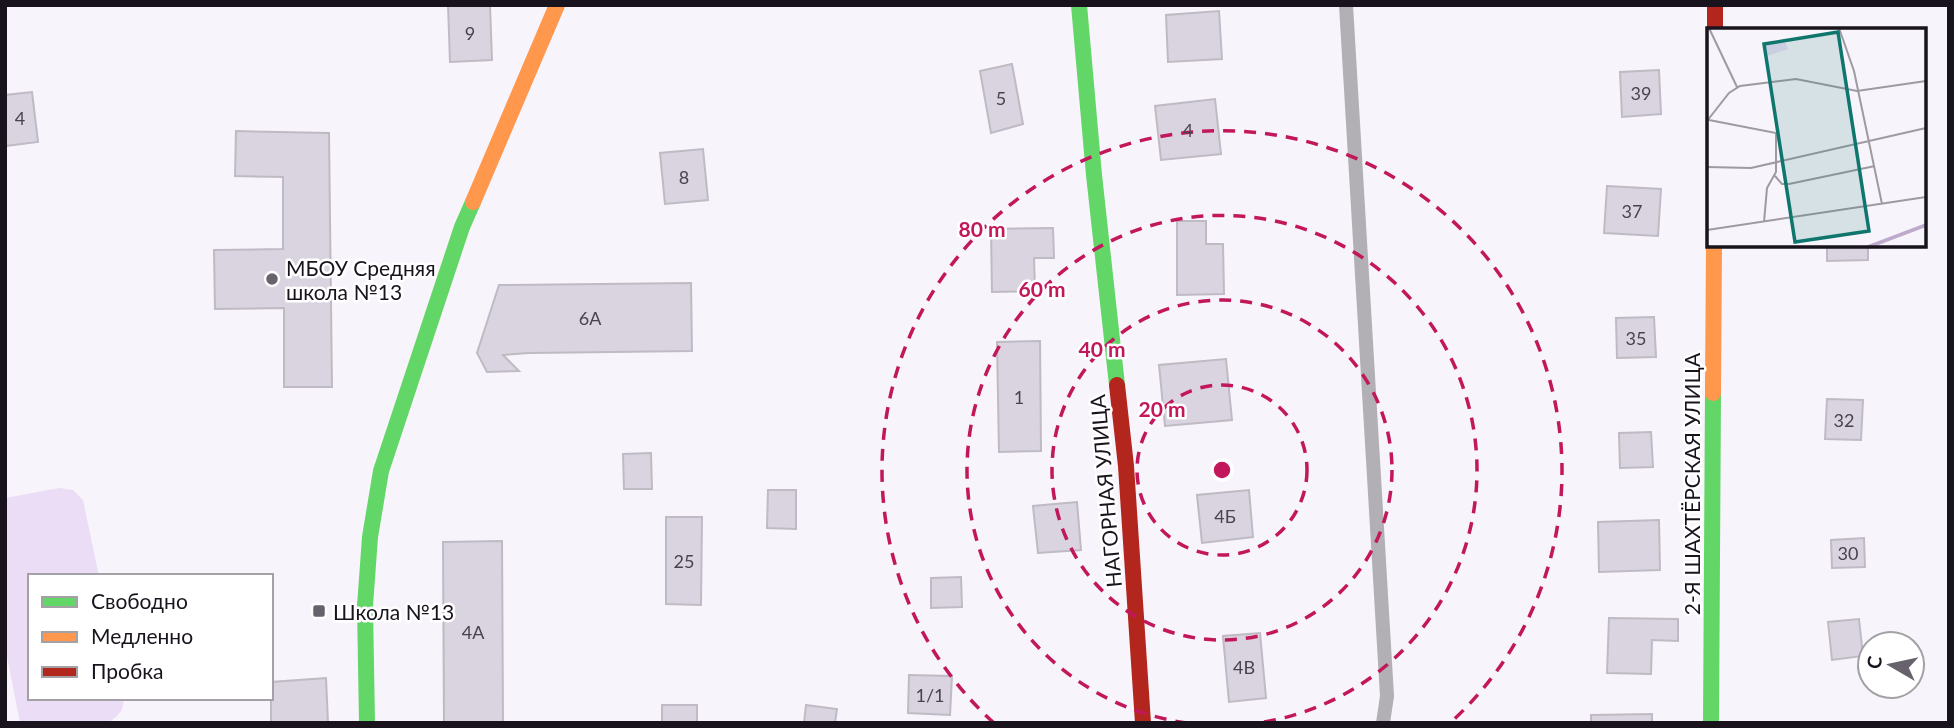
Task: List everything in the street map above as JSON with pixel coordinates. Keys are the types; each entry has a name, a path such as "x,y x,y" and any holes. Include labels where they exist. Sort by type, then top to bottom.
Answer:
{"street":[{"path":"367,723 365,606 370,537 381,471 462,227 557,5"},
{"name":"НАГОРНАЯ УЛИЦА","path":"1079,5 1095,188 1126,466 1143,723"},
{"path":"1715,5 1715,28"},
{"name":"2-Я ШАХТЁРСКАЯ УЛИЦА","path":"1711,723 1714,247"}],"lane":[{"path":"1346,5 1387,696 1383,723"}],"shaded area":[{"path":"59,488 73,490 83,500 99,574 28,574 28,700 123,700 122,710 108,723 20,723 5,646 5,498"}],"building":[{"path":"448,5 490,5 492,60 450,62"},
{"path":"1219,11 1222,59 1168,62 1166,15"},
{"path":"1012,64 1023,124 991,133 980,71"},
{"path":"1659,70 1661,114 1622,117 1620,72"},
{"path":"32,92 38,142 5,146 5,95"},
{"path":"1215,99 1221,154 1161,160 1155,106"},
{"name":"МБОУ Средняя школа №13","path":"236,131 329,133 332,387 284,387 284,308 215,309 214,250 283,249 283,177 235,176"},
{"path":"703,149 708,200 665,204 660,153"},
{"path":"1607,186 1661,189 1658,236 1604,233"},
{"path":"1177,221 1206,221 1206,244 1223,244 1224,294 1177,295"},
{"path":"1053,228 1054,258 1034,258 1035,291 992,292 991,229"},
{"path":"1827,247 1868,247 1868,260 1827,261"},
{"path":"691,283 692,351 503,355 519,371 487,372 477,353 499,285"},
{"path":"1654,317 1656,357 1617,358 1616,318"},
{"path":"1040,341 1041,451 999,452 997,342"},
{"path":"1226,359 1232,420 1165,426 1159,365"},
{"path":"1827,399 1863,400 1861,440 1825,439"},
{"path":"1651,432 1653,467 1620,468 1619,433"},
{"path":"651,453 652,489 624,489 623,454"},
{"path":"768,490 796,490 796,529 767,528"},
{"path":"1249,490 1253,537 1202,543 1197,495"},
{"path":"1077,502 1081,550 1038,553 1033,506"},
{"path":"666,517 702,517 701,605 666,604"},
{"path":"1659,520 1660,570 1599,572 1598,522"},
{"path":"1864,538 1865,567 1832,568 1831,540"},
{"path":"502,541 503,723 444,723 443,542"},
{"path":"961,577 962,607 931,608 931,578"},
{"path":"1609,618 1678,619 1678,641 1652,640 1651,674 1607,673"},
{"path":"1859,619 1860,630 1856,630 1856,657 1832,660 1828,622"},
{"path":"1260,633 1266,698 1229,702 1223,636"},
{"path":"909,675 952,676 950,715 908,713"},
{"path":"326,678 328,723 271,723 273,682"},
{"path":"662,705 697,705 697,723 662,723"},
{"path":"806,705 837,709 835,723 804,723"},
{"path":"1652,714 1652,723 1591,723 1591,715"}],"traffic: fast":[{"path":"1079,5 1117,385"},
{"path":"367,723 365,606 370,537 381,471 462,227 473,202"},
{"path":"1711,723 1713,393"}],"traffic: slow":[{"path":"473,202 557,5"},
{"path":"1713,393 1714,247"}],"traffic: jam":[{"path":"1715,5 1715,28"},
{"path":"1117,385 1126,466 1143,723"}],"place":[{"name":"МБОУ Средняя школа №13","path":"272,279"},
{"name":"Школа №13","path":"319,611"}]}
